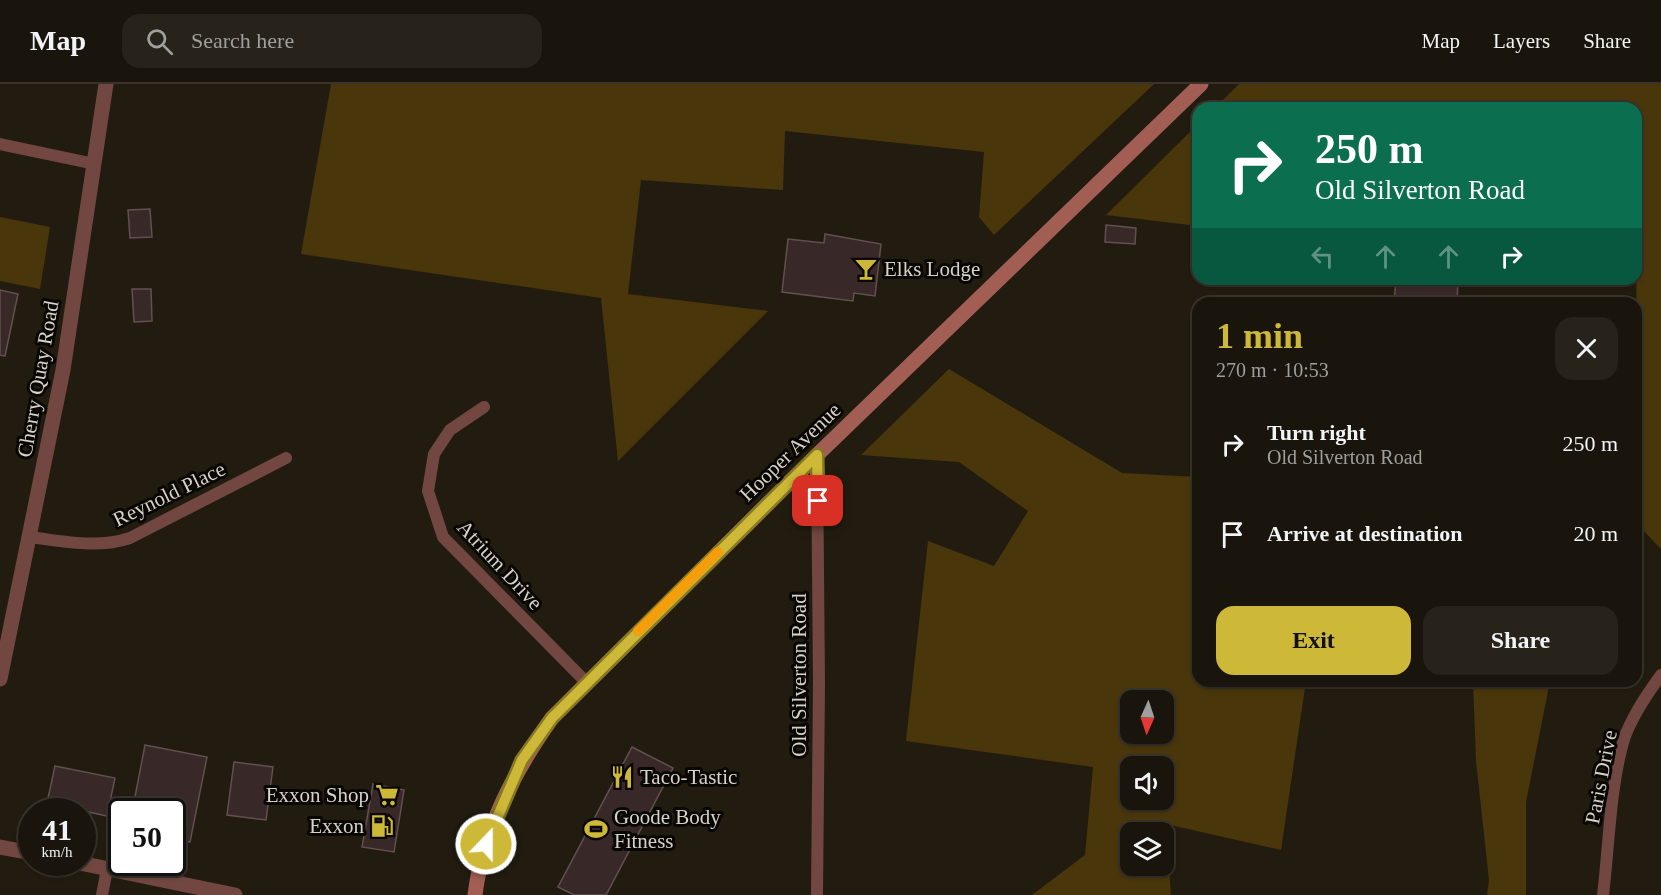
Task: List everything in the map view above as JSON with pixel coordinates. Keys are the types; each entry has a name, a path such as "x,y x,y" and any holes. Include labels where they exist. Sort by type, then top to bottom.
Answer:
{"main road":[{"name":"Hooper Avenue","path":"475,895 478,871 488,836 522,760 552,718 817,455 1201,84"}],"street":[{"name":"Cherry Quay Road","path":"0,679 5,627 29,537 63,370 106,84"},
{"path":"0,144 95,164"},
{"name":"Atrium Drive","path":"484,406 450,430 434,454 428,491 443,537 586,682"},
{"name":"Old Silverton Road","path":"817,455 819,694 817,895"},
{"name":"Reynold Place","path":"29,537 95,545 113,544 130,538 286,458"},
{"name":"Paris Drive","path":"1603,895 1616,782 1624,738 1643,700 1661,675"},
{"path":"0,846 18,850"},
{"path":"96,867 236,895"},
{"path":"102,895 107,869"}],"shaded area":[{"path":"331,84 1154,84 994,235 979,217 984,152 785,131 783,190 641,180 628,294 768,311 618,461 601,298 301,254"},
{"path":"1239,84 1661,84 1661,549 1642,529 1642,297 1636,297 1636,285 1642,285 1642,102 1221,102"},
{"path":"1192,130 1192,225 1106,215"},
{"path":"0,217 50,227 40,289 0,281"},
{"path":"949,369 1122,473 1192,477 1192,687 1305,687 1281,850 1174,826 1174,822 1120,822 1120,876 1170,876 1171,895 1032,895 1085,855 1093,767 906,741 928,541 994,566 1028,511 959,462 861,455"},
{"path":"1473,687 1549,687 1526,802 1526,895 1487,895 1489,880 1476,761"}],"building":[{"path":"150,209 152,237 130,238 128,210"},
{"path":"1106,225 1136,228 1135,244 1105,242"},
{"path":"825,234 881,244 875,296 854,293 853,301 782,292 788,239 824,243"},
{"path":"1396,285 1458,285 1457,297 1394,297"},
{"path":"132,289 151,289 152,321 134,322"},
{"path":"0,290 18,294 5,356 0,355"},
{"path":"145,745 207,757 190,842 186,841 186,798 135,798"},
{"path":"632,747 673,768 606,895 574,895 558,887"},
{"path":"234,762 273,767 266,820 227,815"},
{"path":"55,766 115,778 111,798 108,798 107,816 96,814 96,798 48,798"},
{"name":"Exxon","path":"373,784 404,790 394,852 362,847"}],"slow traffic":[{"path":"638,631 718,552"}],"place":[{"name":"Elks Lodge","path":"866,269"},
{"name":"Taco-Tastic","path":"622,777"},
{"name":"Exxon Shop","path":"387,795"},
{"name":"Exxon","path":"382,826"},
{"name":"Goode Body Fitness","path":"596,829"}],"route":[{"path":"486,844 522,760 552,718 817,455 818,501"}]}
